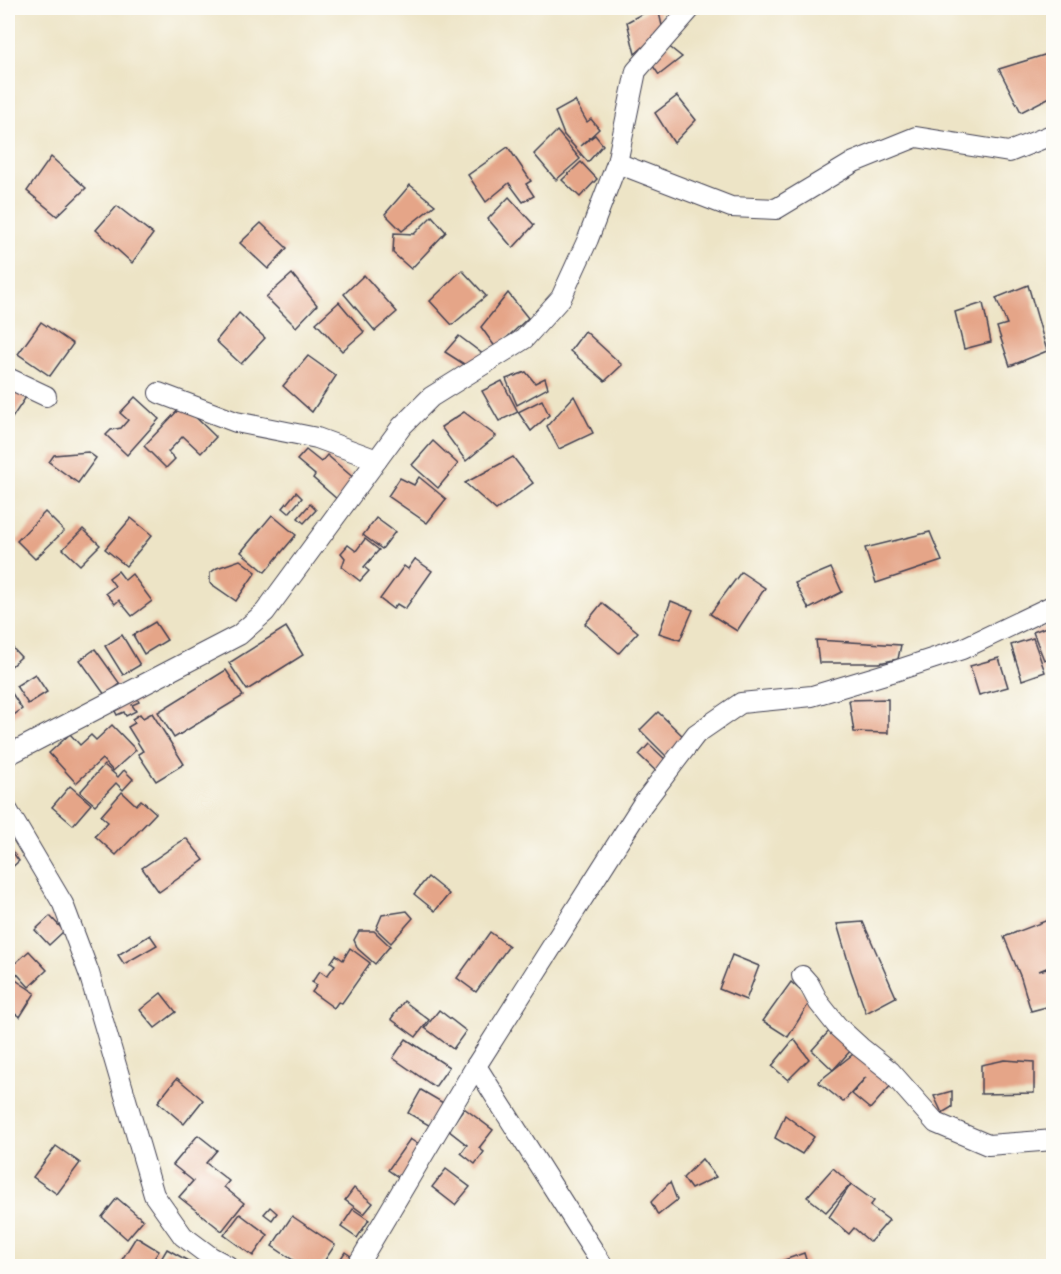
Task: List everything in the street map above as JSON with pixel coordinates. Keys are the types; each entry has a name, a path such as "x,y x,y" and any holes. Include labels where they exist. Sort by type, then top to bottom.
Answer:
{"street":[{"path":"8,755 239,635 265,612 402,426 431,397 524,339 561,298 588,239 617,163 636,72 691,8"},
{"path":"617,163 731,207 776,209 854,162 916,137 1009,152 1053,134"},
{"path":"8,378 46,396"},
{"path":"159,393 236,422 317,438 377,460"},
{"path":"357,1266 476,1066 642,806 696,734 741,703 812,696 892,672 962,649 1053,605"},
{"path":"8,812 67,914 89,973 154,1195 183,1236 211,1257 228,1266"},
{"path":"802,976 809,984 819,1004 838,1027 890,1071 936,1123 988,1145 1053,1140"},
{"path":"476,1066 603,1266"}],"building":[{"path":"653,8 658,8 663,30 635,54 627,22"},
{"path":"667,45 682,57 659,75 651,63"},
{"path":"1054,52 1054,95 1021,112 999,69"},
{"path":"677,96 696,120 674,143 655,113"},
{"path":"575,101 587,122 591,119 599,129 581,146 595,135 603,145 588,162 564,135 555,112"},
{"path":"557,131 580,159 556,180 534,154"},
{"path":"508,147 531,181 526,184 534,196 523,202 509,183 486,202 468,175"},
{"path":"51,157 86,188 57,216 27,191"},
{"path":"581,162 597,179 580,197 562,180"},
{"path":"410,185 435,205 402,231 385,214"},
{"path":"509,197 534,225 513,248 488,219"},
{"path":"117,206 153,234 132,263 96,230"},
{"path":"432,216 446,232 411,269 393,253 394,233 414,234"},
{"path":"261,223 287,248 268,269 240,243"},
{"path":"462,270 486,296 452,325 430,301"},
{"path":"292,274 317,305 296,327 266,297"},
{"path":"364,275 397,312 375,331 344,294"},
{"path":"1028,285 1047,351 1010,366 997,327 1007,324 996,298"},
{"path":"508,293 528,318 496,348 481,327"},
{"path":"339,302 364,332 342,351 316,323"},
{"path":"983,303 991,342 964,349 955,312"},
{"path":"239,313 265,338 241,364 216,341"},
{"path":"41,322 73,344 50,376 18,354"},
{"path":"585,331 622,365 605,381 570,351"},
{"path":"459,336 484,355 467,366 445,352"},
{"path":"308,356 336,376 312,412 283,386"},
{"path":"526,372 535,383 545,378 548,388 517,405 506,379"},
{"path":"502,381 518,412 499,421 482,391"},
{"path":"8,385 26,397 8,424"},
{"path":"574,396 593,433 559,449 547,426"},
{"path":"135,397 159,419 127,455 106,435 111,430 121,428 128,420 120,413"},
{"path":"542,400 549,415 531,431 518,412"},
{"path":"183,405 216,437 201,453 183,436 168,452 175,459 166,468 144,446"},
{"path":"464,412 496,436 466,461 441,427"},
{"path":"433,441 458,464 438,488 412,465"},
{"path":"306,450 321,462 327,455 356,480 338,500 313,478 315,475 297,460"},
{"path":"88,452 96,458 78,483 49,462 54,455"},
{"path":"513,457 533,483 496,510 465,483"},
{"path":"419,477 446,499 427,523 388,496 400,478 414,485"},
{"path":"296,492 302,498 289,513 283,508"},
{"path":"310,504 316,510 304,523 298,518"},
{"path":"45,512 64,531 35,559 17,541"},
{"path":"272,515 296,535 265,572 241,552"},
{"path":"131,518 152,535 126,566 105,549"},
{"path":"376,518 395,532 382,549 363,535"},
{"path":"83,529 100,545 80,565 63,549"},
{"path":"930,532 942,561 876,583 865,548"},
{"path":"365,539 379,550 364,567 369,571 360,581 342,567 345,558 341,553 348,545 356,551"},
{"path":"415,559 432,571 405,609 397,604 393,609 380,599 404,566 408,569"},
{"path":"240,560 256,572 236,601 210,583 210,573 217,568"},
{"path":"831,568 842,592 809,609 795,583"},
{"path":"118,571 125,580 132,574 152,601 132,616 119,600 115,604 106,593 115,586 109,578"},
{"path":"741,572 765,588 737,631 710,614"},
{"path":"671,601 693,610 680,640 659,633"},
{"path":"602,603 638,632 619,653 585,624"},
{"path":"155,622 167,640 144,654 133,635"},
{"path":"1054,624 1054,656 1044,660 1033,632"},
{"path":"286,627 303,655 247,690 229,663"},
{"path":"122,635 140,665 123,675 105,646"},
{"path":"1033,638 1045,672 1022,680 1011,645"},
{"path":"816,640 901,645 898,659 879,663 819,663"},
{"path":"8,643 21,657 8,669"},
{"path":"95,649 120,684 105,695 80,660"},
{"path":"999,658 1008,687 979,695 970,666"},
{"path":"226,670 243,696 174,738 158,712"},
{"path":"35,674 47,692 28,704 16,686"},
{"path":"8,687 22,709 8,719"},
{"path":"135,694 139,702 132,705 136,711 126,716 124,712 117,715 112,705"},
{"path":"888,699 888,733 854,732 849,700"},
{"path":"658,712 687,740 669,759 640,730"},
{"path":"152,713 184,764 156,781 138,754 143,751 128,727 135,723 132,719 140,714 143,718"},
{"path":"112,725 136,750 113,771 102,759 76,783 49,753 70,734 80,745 91,735 96,740"},
{"path":"649,744 668,762 658,773 639,755"},
{"path":"104,765 118,777 124,770 133,779 123,790 116,783 95,805 80,792"},
{"path":"70,786 91,804 73,825 52,807"},
{"path":"122,792 136,805 141,800 156,813 116,855 95,836 108,822 101,816"},
{"path":"186,838 204,860 159,892 142,868"},
{"path":"8,846 19,861 8,871"},
{"path":"428,877 449,894 435,911 414,894"},
{"path":"407,911 413,918 391,943 376,929 382,915"},
{"path":"50,916 64,931 49,945 35,930"},
{"path":"1053,918 1054,965 1039,971 1050,968 1054,982 1054,1005 1031,1011 1021,978 1004,937"},
{"path":"863,922 896,997 866,1013 837,924"},
{"path":"359,931 374,931 390,946 375,964 358,949 354,940"},
{"path":"490,932 509,946 476,992 457,978"},
{"path":"150,935 157,945 124,964 118,955"},
{"path":"350,948 370,963 342,1003 338,1002 334,1008 312,992 317,985 312,982 320,971 327,976 335,965 331,962 336,955 343,960"},
{"path":"29,951 47,970 29,987 11,967"},
{"path":"732,955 759,966 746,1000 719,989"},
{"path":"8,975 35,993 20,1017 8,1009"},
{"path":"791,982 811,1000 788,1037 763,1021"},
{"path":"161,993 176,1012 155,1028 140,1010"},
{"path":"404,1001 429,1020 416,1037 391,1019"},
{"path":"439,1010 466,1031 453,1049 425,1028"},
{"path":"831,1029 852,1049 833,1070 812,1050"},
{"path":"406,1039 449,1067 435,1087 393,1058"},
{"path":"794,1039 809,1059 788,1080 772,1066"},
{"path":"857,1051 893,1083 870,1109 852,1094 866,1077 843,1102 818,1082"},
{"path":"1005,1060 1034,1062 1034,1093 981,1094 981,1065"},
{"path":"177,1078 203,1100 184,1124 158,1102"},
{"path":"421,1090 445,1104 432,1127 408,1113"},
{"path":"952,1091 952,1107 942,1113 934,1096"},
{"path":"464,1108 493,1130 479,1148 484,1152 475,1164 461,1153 467,1145 448,1130"},
{"path":"785,1115 814,1137 802,1154 775,1138"},
{"path":"198,1135 217,1150 206,1163 229,1181 224,1187 244,1203 222,1231 179,1197 193,1181 173,1165"},
{"path":"410,1139 425,1149 404,1181 388,1170"},
{"path":"56,1146 80,1163 57,1194 33,1177"},
{"path":"702,1159 716,1177 691,1189 683,1178"},
{"path":"833,1168 851,1184 826,1212 807,1197"},
{"path":"446,1169 470,1187 455,1205 432,1187"},
{"path":"670,1182 677,1200 658,1215 651,1202"},
{"path":"851,1184 874,1201 870,1206 889,1220 870,1242 854,1228 849,1234 829,1217"},
{"path":"354,1188 373,1203 364,1214 345,1200"},
{"path":"117,1198 143,1220 127,1239 102,1217"},
{"path":"270,1207 277,1213 272,1220 264,1214"},
{"path":"353,1209 369,1220 357,1238 341,1227"},
{"path":"240,1214 268,1235 253,1256 224,1235"},
{"path":"292,1216 335,1245 321,1266 302,1266 272,1246"},
{"path":"136,1237 159,1251 149,1266 118,1266"},
{"path":"167,1249 190,1262 187,1266 157,1266"},
{"path":"345,1252 355,1259 350,1266 336,1266"},
{"path":"804,1253 808,1266 775,1266 773,1264"}]}
